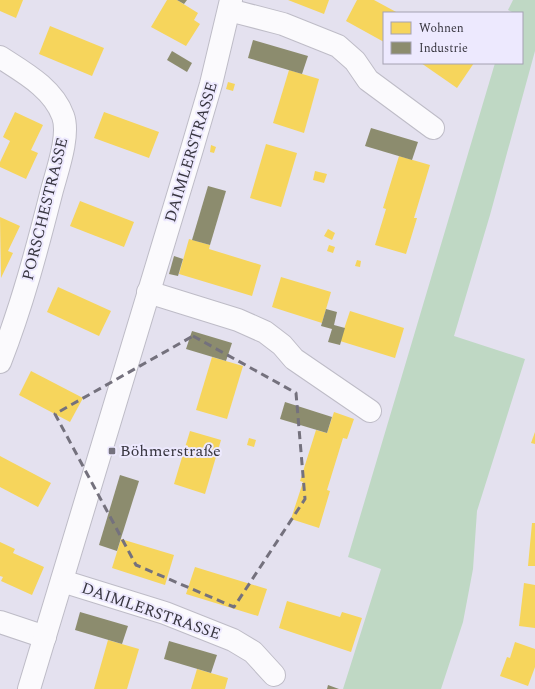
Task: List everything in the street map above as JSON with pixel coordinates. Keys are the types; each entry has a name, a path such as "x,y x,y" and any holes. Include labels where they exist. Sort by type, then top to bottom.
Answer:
{"street":[{"name":"DAIMLERSTRASSE","path":"29,689 212,84 230,5 338,46 351,57 368,80 434,128"},
{"name":"PORSCHESTRASSE","path":"0,57 48,92 60,108 64,118 65,130 62,152 36,254 15,323 0,362"},
{"path":"148,292 238,320 265,332 282,345 294,360 370,412"},
{"name":"DAIMLERSTRASSE","path":"62,581 165,613 233,640 253,652 274,675"},
{"path":"0,622 45,637"}],"highlighted area":[{"path":"193,336 296,393 305,499 234,607 136,565 55,414"}],"green space":[{"path":"513,0 535,0 535,51 490,215 454,336 525,359 477,511 473,569 463,622 441,689 343,689 381,569 348,557 495,64 523,64 523,12 512,12 508,10"}],"building: Wohnen":[{"path":"0,0 23,0 16,18 0,11"},
{"path":"167,0 177,0 198,13 194,20 200,24 186,46 151,27"},
{"path":"288,0 329,0 324,14"},
{"path":"357,0 374,0 396,12 383,12 383,41 346,21"},
{"path":"50,26 104,48 92,76 39,54"},
{"path":"422,64 473,64 457,88"},
{"path":"289,70 319,79 304,133 273,123"},
{"path":"228,82 235,84 233,91 226,89"},
{"path":"15,112 43,125 31,150 38,153 26,179 0,167 0,162 10,141 3,137"},
{"path":"104,112 159,132 149,158 94,138"},
{"path":"266,144 297,153 281,207 250,198"},
{"path":"211,145 216,147 214,153 210,152"},
{"path":"399,156 430,165 414,218 417,218 406,254 375,245 386,209 383,208"},
{"path":"315,171 327,174 324,183 313,180"},
{"path":"80,201 134,222 124,247 70,226"},
{"path":"0,217 20,226 8,251 13,253 1,278"},
{"path":"328,229 335,233 332,240 324,236"},
{"path":"189,239 210,245 209,249 261,265 252,296 179,274"},
{"path":"329,245 335,247 333,253 327,251"},
{"path":"357,260 361,261 360,267 355,266"},
{"path":"281,277 331,292 322,323 272,307"},
{"path":"58,287 111,311 99,336 47,312"},
{"path":"350,311 404,328 395,358 340,341"},
{"path":"212,357 243,366 227,419 196,410"},
{"path":"31,371 83,398 70,422 19,395"},
{"path":"334,412 354,419 347,439 343,438 327,490 330,491 319,528 291,519 303,482 300,481 316,430 327,433"},
{"path":"190,431 221,440 205,494 174,484"},
{"path":"535,432 535,444 531,443"},
{"path":"249,438 256,440 254,447 247,445"},
{"path":"0,456 51,483 38,507 0,487"},
{"path":"532,523 535,523 535,566 528,566"},
{"path":"121,539 174,555 165,585 112,568"},
{"path":"0,542 15,549 13,553 44,567 32,595 1,581 3,577 0,576"},
{"path":"195,567 267,589 258,616 186,594"},
{"path":"524,583 535,585 535,628 519,626"},
{"path":"287,601 340,617 342,612 362,618 351,652 279,628"},
{"path":"108,640 139,649 127,689 94,689"},
{"path":"515,642 535,649 535,667 528,686 500,676 507,657 510,658"},
{"path":"197,669 228,678 225,689 191,689"}],"building: Industrie":[{"path":"177,0 187,0 184,4"},
{"path":"253,40 308,56 302,74 248,58"},
{"path":"172,51 192,63 187,72 167,60"},
{"path":"371,128 418,142 412,160 365,146"},
{"path":"208,186 226,191 210,245 192,240"},
{"path":"174,256 183,259 178,276 169,274"},
{"path":"326,309 337,312 334,325 345,328 340,345 328,342 332,329 321,326"},
{"path":"192,331 232,343 226,361 186,349"},
{"path":"285,402 332,417 327,433 280,419"},
{"path":"120,475 139,481 117,551 99,545"},
{"path":"80,612 128,626 122,644 75,630"},
{"path":"169,641 217,655 211,673 164,659"},
{"path":"328,685 339,689 327,689"}],"place":[{"name":"Böhmerstraße","path":"112,451"}]}
